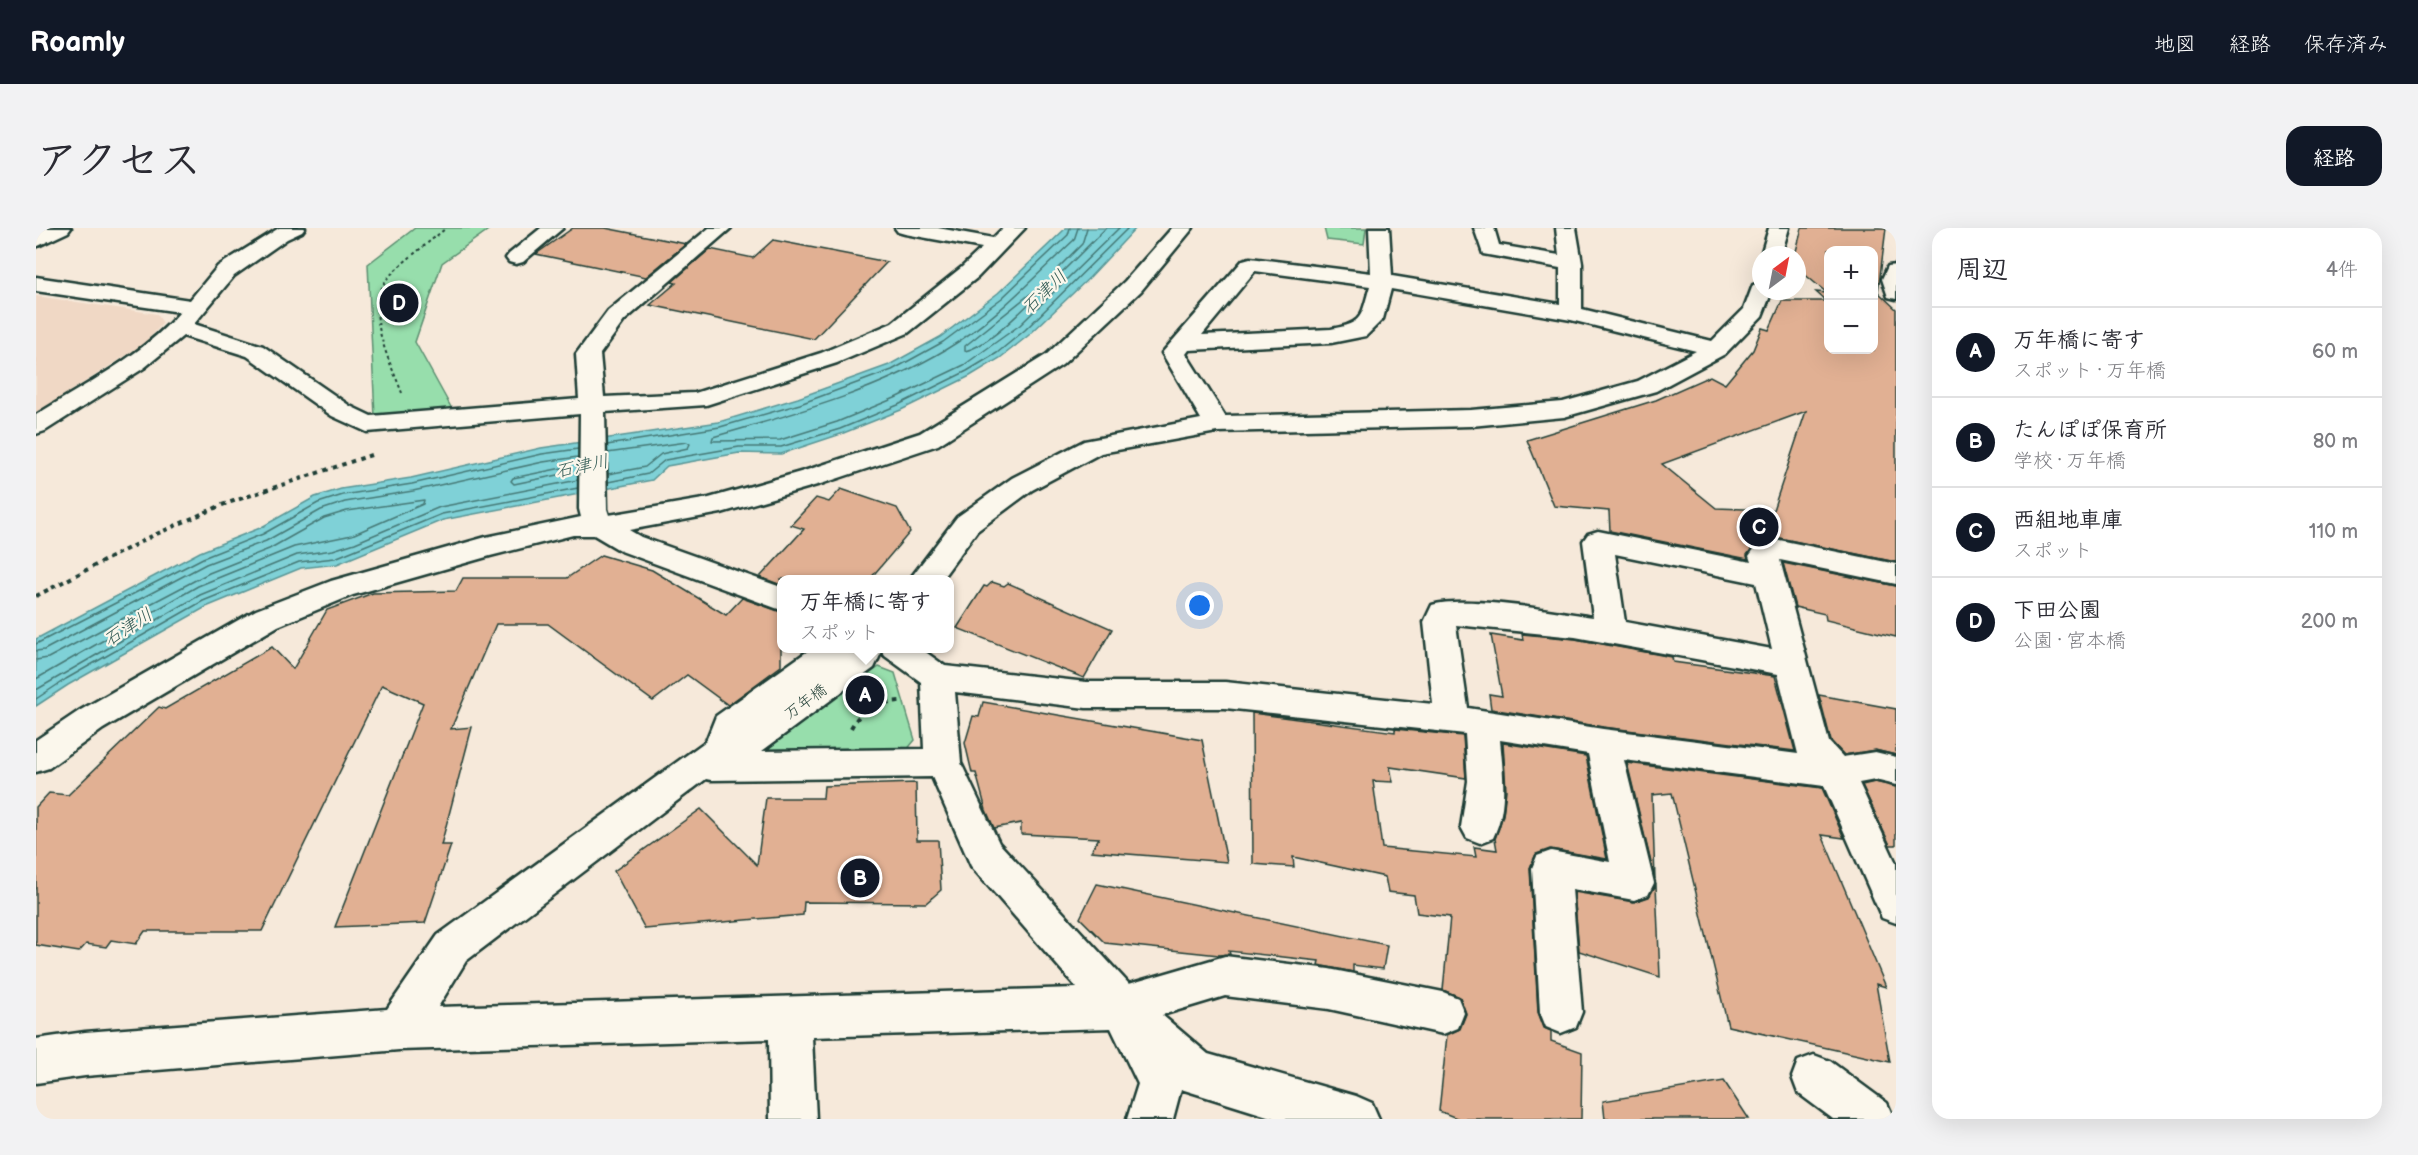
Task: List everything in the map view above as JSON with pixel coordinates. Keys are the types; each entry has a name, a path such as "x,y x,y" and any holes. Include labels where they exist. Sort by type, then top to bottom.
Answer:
{"street":[{"path":"36,426 136,363 179,327 226,271 280,235 295,228"},
{"path":"516,258 554,228"},
{"path":"596,518 593,410 588,354 616,316 721,228"},
{"path":"904,228 1006,236"},
{"path":"36,758 91,720 267,618 342,588 596,518 711,507 814,477 929,438 1054,360 1133,286 1183,228"},
{"path":"1182,343 1331,336 1358,331 1372,319 1382,281 1379,228"},
{"path":"1484,228 1490,250 1571,263"},
{"path":"1566,228 1571,263 1571,313"},
{"path":"1774,246 1779,228"},
{"path":"179,327 255,351 341,411 367,424 593,410 697,400 772,378 838,355 900,328 970,272 1006,236"},
{"path":"1217,424 1174,353 1250,264 1382,281 1571,313 1717,349"},
{"path":"1896,271 1893,279 1896,292"},
{"path":"36,284 195,308"},
{"path":"927,575 968,524 1022,484 1093,447 1217,424 1471,418 1564,409 1647,386 1717,349 1754,310 1758,300"},
{"path":"596,518 631,544 777,598"},
{"path":"1610,630 1598,541 1767,575"},
{"path":"1896,574 1770,548 1764,556 1813,748 1836,773 1896,905"},
{"path":"1480,827 1486,781 1466,722 1440,622 1443,613 1486,614 1610,630 1791,665"},
{"name":"万年橋","path":"399,1029 452,948 722,753 854,653"},
{"path":"901,653 938,688 1086,694 1226,695 1466,722 1603,743 1836,773 1875,766 1896,771"},
{"path":"938,688 943,763 985,854 1121,1007 1196,1073 1356,1119"},
{"path":"1561,1012 1551,868 1634,883 1603,743"},
{"path":"722,753 847,764 943,763"},
{"path":"36,1061 85,1054 399,1029 1121,1007 1225,976 1329,989 1443,1014"},
{"path":"1121,1007 1161,1082 1150,1119"},
{"path":"790,1017 793,1119"},
{"path":"1814,1077 1871,1119"}],"path":[{"path":"413,421 380,338 377,327 377,304 387,279 446,228"},
{"path":"36,596 152,536 222,505 379,452"},
{"path":"847,764 849,734 855,718 864,708 938,688"}],"shaded area":[{"path":"36,296 157,314 163,323 144,344 36,413"}],"green space":[{"path":"415,228 491,228 442,263 415,342 452,409 375,417 368,264"},
{"path":"1324,228 1366,228 1364,244 1327,240"},
{"path":"879,667 895,673 915,740 905,752 772,756 765,748"}],"water":[{"name":"石津川","path":"1066,228 1136,228 1090,277 1029,335 1000,358 970,376 901,410 841,434 781,454 739,453 667,466 652,480 443,520 337,564 301,568 206,607 68,685 36,706 36,639 200,552 260,528 315,497 341,489 411,478 541,448 719,422 798,398 889,365 940,337 998,293"}],"building":[{"path":"573,228 605,228 686,244 646,277 536,254"},
{"path":"1802,228 1886,228 1878,292 1878,246 1824,246 1824,290 1806,276 1806,246 1797,246"},
{"path":"773,240 887,262 814,339 650,305 676,283 672,282 710,249 753,258"},
{"path":"1816,292 1824,293 1824,299"},
{"path":"1878,292 1896,309 1896,562 1770,536 1758,540 1747,555 1748,559 1610,531 1609,511 1554,506 1527,440 1656,400 1710,376 1725,384 1753,350 1762,328 1769,330 1782,301 1824,301 1824,354 1878,354","holes":["1806,411 1773,510 1716,508 1662,464"]},
{"path":"841,489 897,508 910,532 873,575 777,575 777,583 760,577 804,529 791,525 816,498 829,502"},
{"path":"601,555 652,570 726,615 742,598 777,611 777,653 781,653 781,666 728,705 687,675 653,701 548,624 496,624 451,729 472,727 441,845 451,845 425,923 335,927 423,703 382,685 262,931 145,931 136,944 111,940 106,947 86,944 79,952 36,945 36,807 49,793 68,795 159,707 165,709 272,647 293,669 327,610 373,593 456,591 463,578 567,578"},
{"path":"1783,563 1896,586 1896,637 1826,620 1825,614 1795,607"},
{"path":"992,582 1004,586 1008,583 1112,629 1084,678 957,628 984,586 987,587"},
{"path":"1522,634 1575,639 1672,657 1673,662 1775,676 1795,751 1603,727 1491,709 1489,694 1502,696 1491,635 1523,640"},
{"path":"1819,695 1896,709 1896,755 1875,750 1844,755 1831,741"},
{"path":"983,702 1202,740 1227,862 1091,851 1099,838 1021,834 1021,823 994,828 986,810 976,773 972,773 965,743 973,716 979,717"},
{"path":"1252,713 1395,732 1395,729 1463,736 1466,778 1390,767 1393,782 1373,781 1382,848 1476,857 1474,847 1497,850 1495,839 1503,815 1506,790 1503,743 1586,756 1607,859 1550,849 1536,854 1530,868 1538,1012 1544,1028 1551,1031 1551,1041 1582,1052 1581,1119 1459,1119 1439,1111 1447,1035 1460,1029 1466,1014 1460,997 1443,990 1450,917 1417,913 1414,895 1388,892 1385,877 1293,857 1294,867 1253,864"},
{"path":"1627,763 1822,788 1844,838 1822,835 1886,987 1876,984 1890,1062 1728,1026 1672,793 1652,795 1655,879"},
{"path":"1875,782 1896,787 1896,845 1890,845 1862,785"},
{"path":"916,783 917,840 938,840 941,890 926,903 804,902 803,915 645,929 614,871 701,809 757,865 766,798 823,798 824,786"},
{"path":"1097,884 1387,945 1383,969 1353,965 1353,972 1318,965 1319,961 1229,951 1230,954 1219,955 1105,943 1080,918"},
{"path":"1656,885 1660,977 1579,951 1574,892 1634,902 1649,897"},
{"path":"1724,1081 1749,1119 1605,1119 1603,1101"}],"place":[{"name":"下田公園","path":"399,303"},
{"name":"西組地車庫","path":"1759,527"},
{"name":"万年橋に寄す","path":"865,695"},
{"name":"たんぽぽ保育所","path":"860,878"}]}
